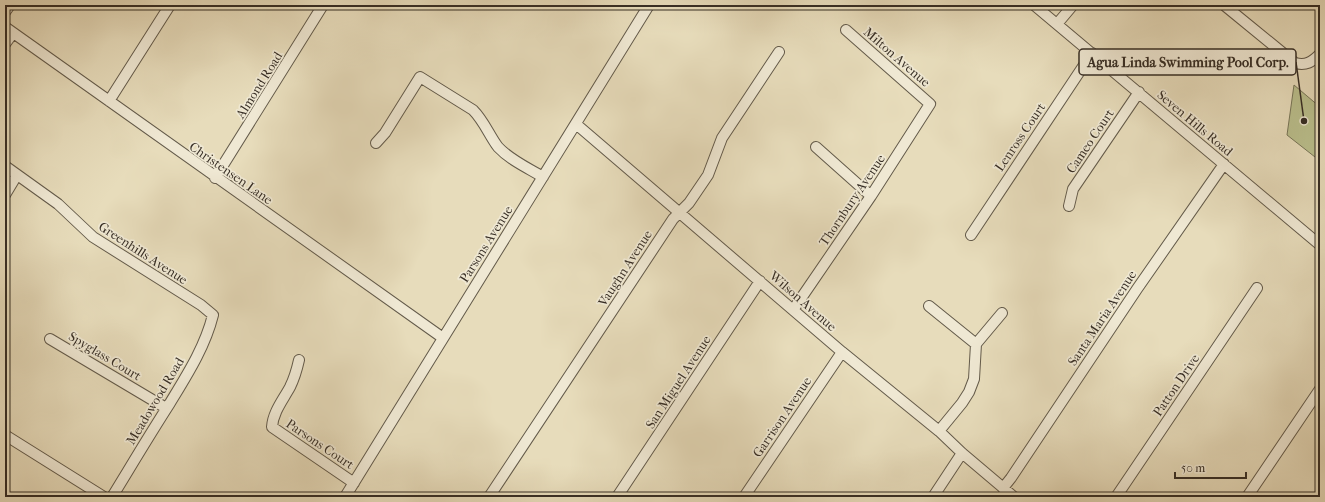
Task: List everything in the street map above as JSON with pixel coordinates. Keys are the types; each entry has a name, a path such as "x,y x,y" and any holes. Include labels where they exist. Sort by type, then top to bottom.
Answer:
{"street":[{"path":"5,12 10,5"},
{"path":"109,101 170,5"},
{"name":"Almond Road","path":"215,178 323,5"},
{"name":"Parsons Avenue","path":"345,497 649,5"},
{"name":"Seven Hills Road","path":"1034,5 1320,245"},
{"path":"1057,24 1073,5"},
{"path":"1224,5 1290,60 1300,65 1307,64 1312,62 1320,54"},
{"path":"5,44 9,30"},
{"name":"Christensen Lane","path":"9,30 215,178 443,338"},
{"name":"Milton Avenue","path":"846,30 930,104"},
{"name":"Vaughn Avenue","path":"490,497 673,219 690,203 708,175 722,138 779,52"},
{"name":"Lenross Court","path":"971,235 1092,53"},
{"path":"376,143 385,134 420,77 478,114 492,138 503,152 543,177"},
{"name":"Cameo Court","path":"1069,206 1073,189 1139,92"},
{"name":"Thornbury Avenue","path":"793,310 871,196 930,104"},
{"name":"Wilson Avenue","path":"576,124 842,352 939,431 962,453 1014,497"},
{"path":"816,147 871,196"},
{"name":"Santa Maria Avenue","path":"1003,488 1137,289 1224,164"},
{"name":"Greenhills Avenue","path":"5,166 58,204 93,237 201,305 213,315"},
{"path":"5,194 17,175"},
{"name":"San Miguel Avenue","path":"617,497 760,281"},
{"name":"Patton Drive","path":"1116,497 1257,288"},
{"path":"929,306 976,344"},
{"path":"939,431 969,392 974,379 976,344 1002,313"},
{"name":"Meadowood Road","path":"112,497 203,345 210,328 213,315"},
{"name":"Spyglass Court","path":"50,339 166,408"},
{"name":"Garrison Avenue","path":"744,497 842,352"},
{"name":"Parsons Court","path":"299,360 290,386 276,411 272,427 354,483"},
{"path":"1247,497 1320,389"},
{"path":"5,435 104,497"},
{"path":"933,497 962,453"}],"green space":[{"path":"1294,85 1320,107 1320,150 1315,157 1287,135"}],"place":[{"name":"Agua Linda Swimming Pool Corp.","path":"1304,121"}]}
